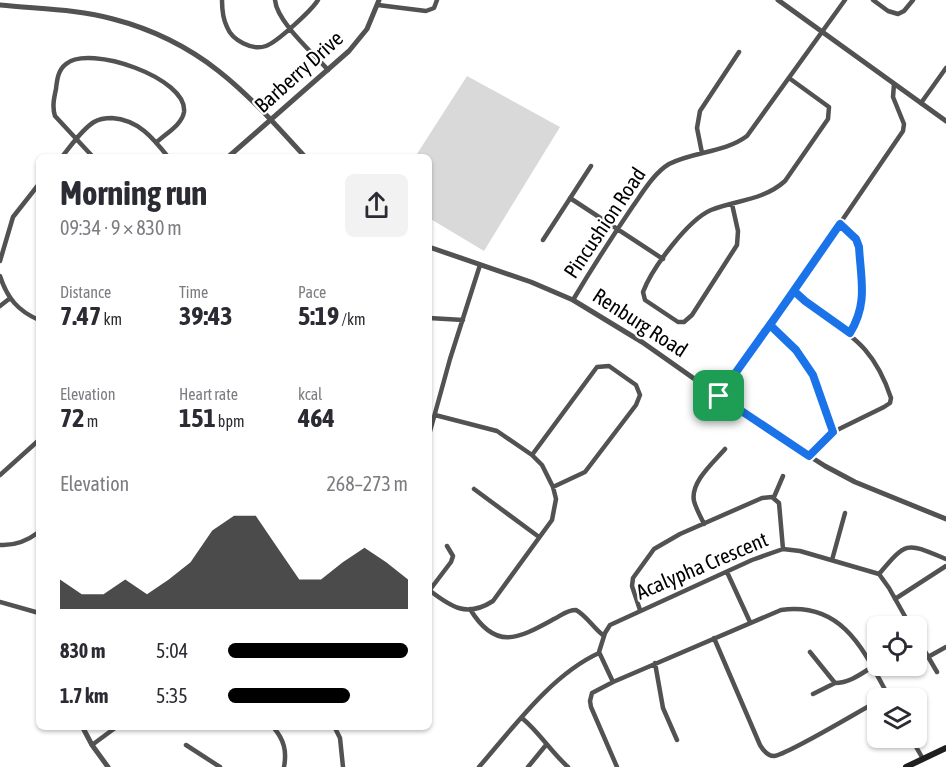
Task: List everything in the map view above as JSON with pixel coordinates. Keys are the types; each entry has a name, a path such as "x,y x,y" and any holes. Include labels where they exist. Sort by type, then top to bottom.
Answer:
{"main road":[{"path":"906,767 946,748"}],"street":[{"path":"222,0 227,30 250,46 265,47 309,12 318,0"},
{"path":"275,0 278,11 290,27 328,70"},
{"path":"379,3 426,11 434,8 438,0"},
{"path":"778,0 946,121"},
{"name":"Pincushion Road","path":"573,300 648,184 665,167 702,153 727,148 747,136 845,0"},
{"path":"873,0 888,11 898,14 913,0"},
{"name":"Barberry Drive","path":"232,154 328,70 360,38 379,3"},
{"path":"0,5 113,18 161,36 195,53 246,92 302,154"},
{"path":"702,153 697,128 700,111 739,52"},
{"path":"90,154 54,116 58,75 68,62 108,59 134,67 167,84 181,96 184,102 180,122 156,142"},
{"path":"921,103 946,68"},
{"path":"732,204 738,231 734,251 692,315 678,322 645,300 645,288 663,259 688,226 697,218 709,211 732,204 761,196 777,187 784,181 828,119 829,107 789,78"},
{"path":"719,396 794,291 904,127 894,100 894,84"},
{"path":"64,154 95,121 109,118 133,122 146,131 166,154"},
{"path":"543,240 591,166"},
{"path":"0,261 13,217 36,189"},
{"path":"570,198 663,259"},
{"path":"840,224 856,239 859,247 862,303 857,321 850,333"},
{"name":"Renburg Road","path":"432,248 531,282 573,300 642,342 809,456 855,482 946,519"},
{"path":"432,425 480,265"},
{"path":"0,276 9,299 36,318"},
{"path":"794,291 864,346 874,360 891,401 884,407 833,432 809,456"},
{"path":"0,306 9,299"},
{"path":"432,318 462,320"},
{"path":"770,325 796,350 813,375 833,432"},
{"path":"532,455 597,367 609,366 636,385 640,395 636,405 589,467 578,476 552,487"},
{"path":"432,593 453,607 480,608 493,601 555,514 556,499 542,465 532,455 496,431 435,415"},
{"path":"0,475 36,443"},
{"path":"704,524 694,501 694,490 706,471 725,449"},
{"path":"774,497 783,476"},
{"path":"474,489 539,537"},
{"path":"640,610 632,583 642,563 663,543 762,498 774,497"},
{"path":"774,497 780,508 783,549"},
{"path":"832,560 845,513"},
{"path":"0,545 10,546 21,543 36,534"},
{"path":"432,587 451,562 453,556 447,546"},
{"path":"905,616 879,574 897,553 907,547 921,549 946,559"},
{"name":"Acalypha Crescent","path":"603,636 612,623 783,549 800,551 879,574"},
{"path":"895,598 946,566"},
{"path":"727,572 750,622"},
{"path":"0,602 36,613"},
{"path":"470,609 476,619 491,633 502,637 523,636 567,612 576,610 584,615 603,636 599,653 613,682"},
{"path":"617,767 591,707 590,697 596,689 750,622 787,609 817,612 828,616 846,629 867,656"},
{"path":"714,638 760,745 768,754 775,756 795,747 867,707"},
{"path":"937,672 928,657 946,647"},
{"path":"810,652 835,682"},
{"path":"479,767 553,686 599,653"},
{"path":"655,663 663,708 677,740"},
{"path":"813,694 835,682 841,683 867,670"},
{"path":"522,718 538,732 546,745 568,767"},
{"path":"84,730 108,767"},
{"path":"92,745 112,730"},
{"path":"275,730 282,739 285,749 284,767"},
{"path":"336,730 342,748 343,767"},
{"path":"186,745 220,767"},
{"path":"528,767 546,745"},
{"path":"917,748 923,759"}],"shaded area":[{"path":"467,76 560,127 484,251 432,220 432,154 417,154"}],"route":[{"path":"719,396 794,291 850,333 861,312 862,303 859,247 856,239 840,224 794,291 770,325 796,350 813,375 833,432 809,456 719,396"}]}
